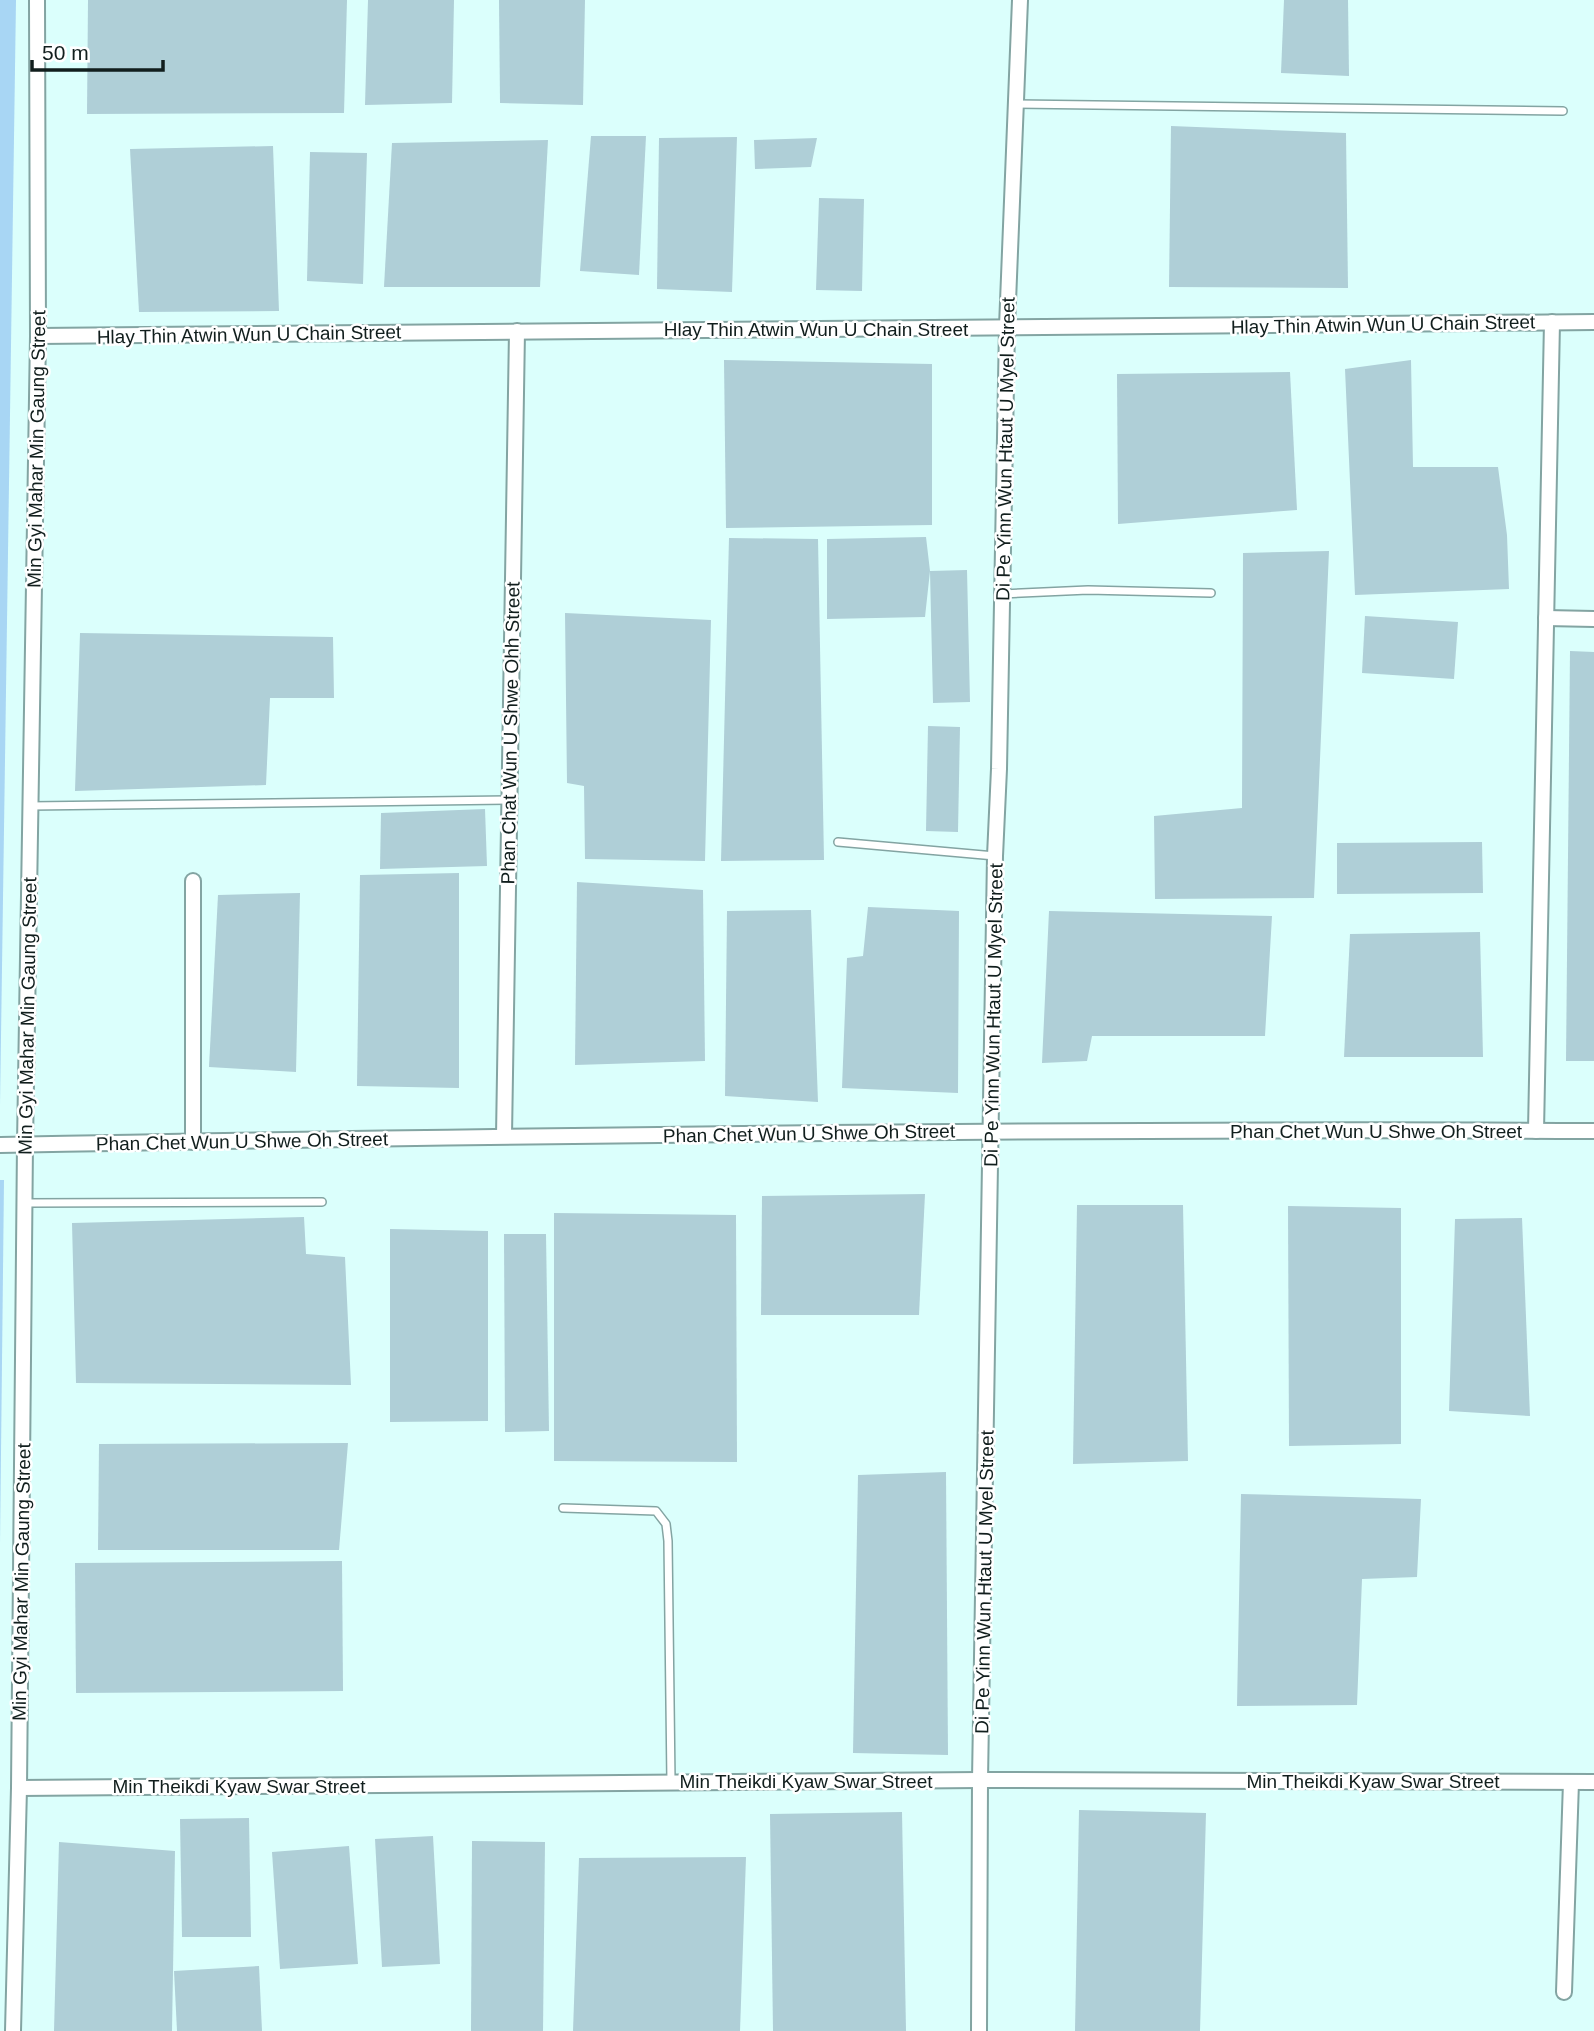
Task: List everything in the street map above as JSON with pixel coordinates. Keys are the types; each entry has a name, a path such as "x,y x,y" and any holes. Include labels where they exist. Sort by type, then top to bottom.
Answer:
{"street":[{"name":"Min Gyi Mahar Min Gaung Street","path":"13,2031 19,1788 25,1144 38,336 37,0"},
{"name":"Di Pe Yinn Wun Htaut U Myel Street","path":"979,2031 980,1780 995,856 1007,327 1020,0"},
{"path":"1536,1131 1552,322"},
{"name":"Hlay Thin Atwin Wun U Chain Street","path":"38,336 1594,322"},
{"name":"Phan Chat Wun U Shwe Ohh Street","path":"504,1136 517,331"},
{"path":"1546,618 1594,619"},
{"path":"193,881 193,1142"},
{"name":"Phan Chet Wun U Shwe Oh Street","path":"0,1145 992,1131 1594,1131"},
{"name":"Min Theikdi Kyaw Swar Street","path":"19,1788 980,1780 1594,1782"},
{"path":"1564,1992 1571,1782"}],"lane":[{"path":"1016,104 1563,111"},
{"path":"1002,594 1088,590 1211,593"},
{"path":"30,806 508,800"},
{"path":"838,842 995,856"},
{"path":"25,1203 322,1202"},
{"path":"563,1507 656,1511 666,1524 671,1782"}],"water":[{"path":"0,0 16,0 0,1106"},
{"path":"0,1180 4,1180 0,1545"}],"building":[{"path":"88,0 347,0 344,113 87,114"},
{"path":"368,0 454,0 452,103 365,105"},
{"path":"499,0 585,0 583,105 500,103"},
{"path":"1284,0 1348,0 1349,76 1281,73"},
{"path":"1171,126 1346,133 1348,288 1169,287"},
{"path":"591,136 646,136 639,275 580,271"},
{"path":"737,137 732,292 657,289 659,138"},
{"path":"817,138 811,167 755,169 754,140"},
{"path":"548,140 540,287 384,287 392,143"},
{"path":"273,146 279,311 139,312 130,149"},
{"path":"310,152 367,153 363,284 307,281"},
{"path":"819,198 864,199 862,291 816,290"},
{"path":"724,360 932,364 932,525 726,528"},
{"path":"1411,360 1413,467 1498,467 1507,535 1509,589 1355,595 1345,369"},
{"path":"1290,372 1297,510 1118,524 1117,374"},
{"path":"926,537 930,571 925,617 827,619 827,539"},
{"path":"729,538 818,539 824,860 721,861"},
{"path":"1329,551 1314,898 1155,899 1154,816 1242,808 1243,553"},
{"path":"967,570 970,702 933,703 930,571"},
{"path":"565,613 711,620 705,861 585,859 584,786 567,783"},
{"path":"1365,616 1458,622 1454,679 1362,673"},
{"path":"80,633 333,637 334,698 270,698 266,785 75,791"},
{"path":"1570,651 1594,652 1594,1061 1566,1061"},
{"path":"928,726 960,727 958,832 926,831"},
{"path":"485,809 487,866 380,869 381,813"},
{"path":"1482,842 1483,893 1337,894 1337,843"},
{"path":"459,873 459,1088 357,1086 360,875"},
{"path":"577,882 703,890 705,1061 575,1065"},
{"path":"300,893 296,1072 209,1067 218,895"},
{"path":"868,907 959,911 958,1093 842,1088 847,958 863,956"},
{"path":"811,910 818,1102 725,1096 727,911"},
{"path":"1049,911 1272,916 1265,1036 1092,1036 1087,1061 1042,1063"},
{"path":"1480,932 1483,1057 1344,1057 1350,934"},
{"path":"925,1194 919,1315 761,1315 762,1196"},
{"path":"1077,1205 1183,1205 1188,1461 1073,1464"},
{"path":"1288,1206 1401,1208 1401,1444 1289,1446"},
{"path":"554,1213 736,1215 737,1462 554,1461"},
{"path":"304,1217 306,1254 345,1257 351,1385 76,1383 72,1223"},
{"path":"1522,1218 1530,1416 1449,1411 1455,1219"},
{"path":"390,1229 488,1231 488,1421 390,1422"},
{"path":"504,1234 546,1234 549,1431 505,1432"},
{"path":"348,1443 339,1550 98,1550 99,1444"},
{"path":"946,1472 948,1755 853,1753 858,1475"},
{"path":"1241,1494 1421,1499 1417,1577 1362,1579 1357,1705 1237,1706"},
{"path":"342,1561 343,1691 76,1693 75,1563"},
{"path":"1079,1810 1206,1813 1200,2031 1075,2031"},
{"path":"902,1812 906,2031 773,2031 770,1814"},
{"path":"249,1818 251,1937 182,1937 180,1819"},
{"path":"433,1836 440,1964 382,1967 375,1839"},
{"path":"472,1841 545,1842 543,2031 471,2031"},
{"path":"59,1842 175,1851 172,2031 54,2031"},
{"path":"349,1846 358,1964 280,1969 272,1852"},
{"path":"746,1857 740,2031 573,2031 579,1858"},
{"path":"259,1966 262,2031 177,2031 174,1971"}]}
